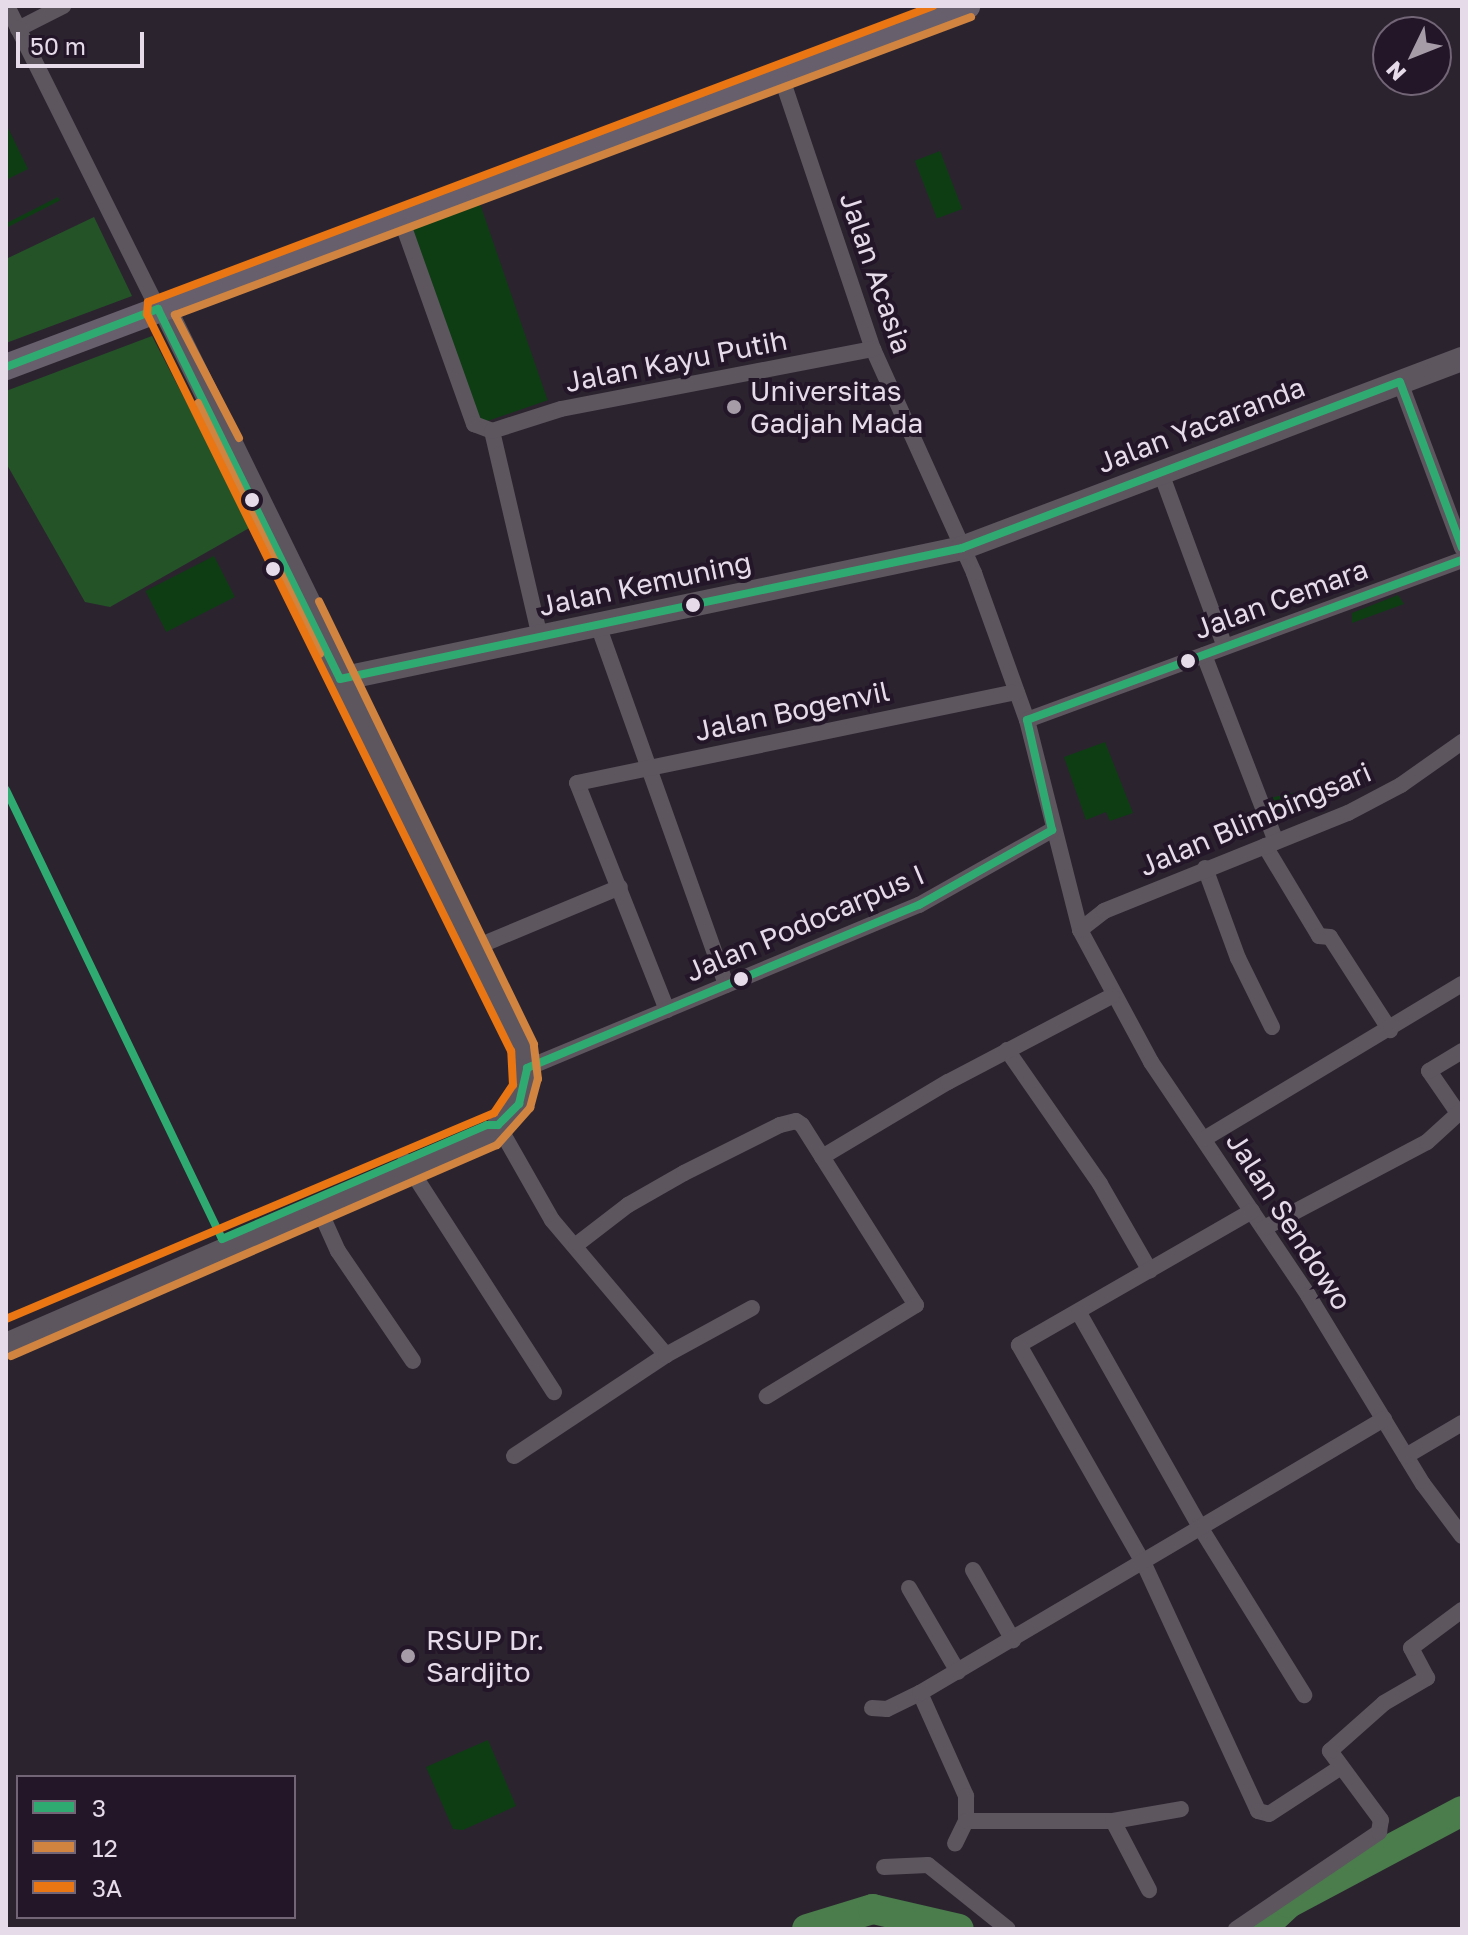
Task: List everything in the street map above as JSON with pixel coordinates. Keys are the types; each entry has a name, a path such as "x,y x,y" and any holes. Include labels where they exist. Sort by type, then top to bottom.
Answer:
{"main road":[{"path":"6,367 967,6"}],"street":[{"path":"7,6 21,27"},
{"path":"6,1332 136,1282 407,1165 492,1134 519,1104 527,1068 523,1048 161,308 100,195 14,6"},
{"path":"21,27 63,6"},
{"name":"Jalan Acasia","path":"781,76 873,349 962,548 1027,720 1052,830 1074,890 1080,930"},
{"path":"401,219 474,424 492,431 540,637"},
{"name":"Jalan Kayu Putih","path":"492,431 561,409 873,349"},
{"name":"Jalan Yacaranda","path":"962,548 1462,359"},
{"path":"1400,382 1462,548"},
{"path":"1161,473 1225,647"},
{"name":"Jalan Kemuning","path":"343,679 962,548"},
{"name":"Jalan Cemara","path":"1027,720 1462,560"},
{"path":"598,625 726,985"},
{"path":"1204,655 1270,844 1319,936 1330,937 1390,1030"},
{"name":"Jalan Bogenvil","path":"620,887 577,783 1017,692"},
{"name":"Jalan Blimbingsari","path":"1080,930 1104,911 1385,794 1462,743"},
{"name":"Jalan Podocarpus I","path":"527,1068 919,905 1052,830"},
{"path":"1205,868 1238,958 1272,1027"},
{"path":"474,948 620,887 667,1010"},
{"path":"1074,890 1085,904 1104,911"},
{"name":"Jalan Sendowo","path":"1080,930 1112,996 1264,1228 1406,1456 1462,1536"},
{"path":"1204,1139 1462,984"},
{"path":"822,1157 1007,1050 1112,996"},
{"path":"1007,1050 1100,1184 1150,1271"},
{"path":"1264,1228 1427,1142 1460,1111 1429,1071 1462,1051"},
{"path":"576,1245 628,1205 788,1122 802,1125 916,1305 767,1396"},
{"path":"498,1125 552,1220 666,1355"},
{"path":"407,1165 554,1392"},
{"path":"224,1244 319,1209 369,1181"},
{"path":"319,1209 338,1251 413,1361"},
{"path":"1252,1211 1019,1345 1144,1564 1258,1811 1269,1814 1341,1767"},
{"path":"6,1345 136,1282"},
{"path":"514,1456 666,1355 752,1308"},
{"path":"1079,1313 1200,1527 1304,1695"},
{"path":"872,1708 887,1709 958,1672 1384,1419"},
{"path":"1406,1456 1462,1423"},
{"path":"973,1570 1013,1640"},
{"path":"909,1588 958,1672"},
{"path":"1236,1929 1379,1832 1381,1820 1330,1751 1384,1703 1427,1678 1411,1648 1462,1610"},
{"path":"920,1693 966,1796 966,1821 955,1844"},
{"path":"966,1821 1113,1821 1181,1809"},
{"path":"1113,1821 1149,1890"},
{"path":"884,1867 928,1865 1008,1929"}],"green space":[{"path":"6,124 28,169 6,180"},
{"path":"940,151 962,209 937,219 915,161"},
{"path":"58,197 60,201 8,227 6,223"},
{"path":"478,198 548,400 479,424 409,222"},
{"path":"94,217 132,296 6,343 6,259"},
{"path":"152,336 251,527 110,607 85,602 6,463 6,391"},
{"path":"214,556 235,597 166,632 145,591"},
{"path":"1398,595 1404,604 1352,623 1352,613"},
{"path":"1105,742 1133,813 1110,821 1106,812 1086,820 1064,757"},
{"path":"1297,792 1300,811 1275,815 1270,798"},
{"path":"488,1740 516,1806 463,1830 453,1829 426,1767"}],"waterway":[{"path":"1261,1929 1289,1903 1462,1811"},
{"path":"807,1929 873,1909 959,1929"}],"transit line":[{"name":"3A","path":"6,1319 494,1113 513,1085 511,1051 147,314 148,302 933,6"},
{"name":"12","path":"239,438 175,315 971,17"},
{"name":"3","path":"6,367 158,309 340,679 962,548 1400,382 1462,548"},
{"name":"12","path":"198,403 320,654"},
{"name":"3","path":"6,790 222,1239 487,1125 498,1125 519,1104 527,1068 919,905 1052,830 1027,720 1462,560"},
{"name":"12","path":"11,1356 497,1145 530,1108 538,1079 534,1044 319,602"}],"place":[{"name":"Universitas Gadjah Mada","path":"734,407"},
{"name":"RSUP Dr. Sardjito","path":"408,1656"}]}
